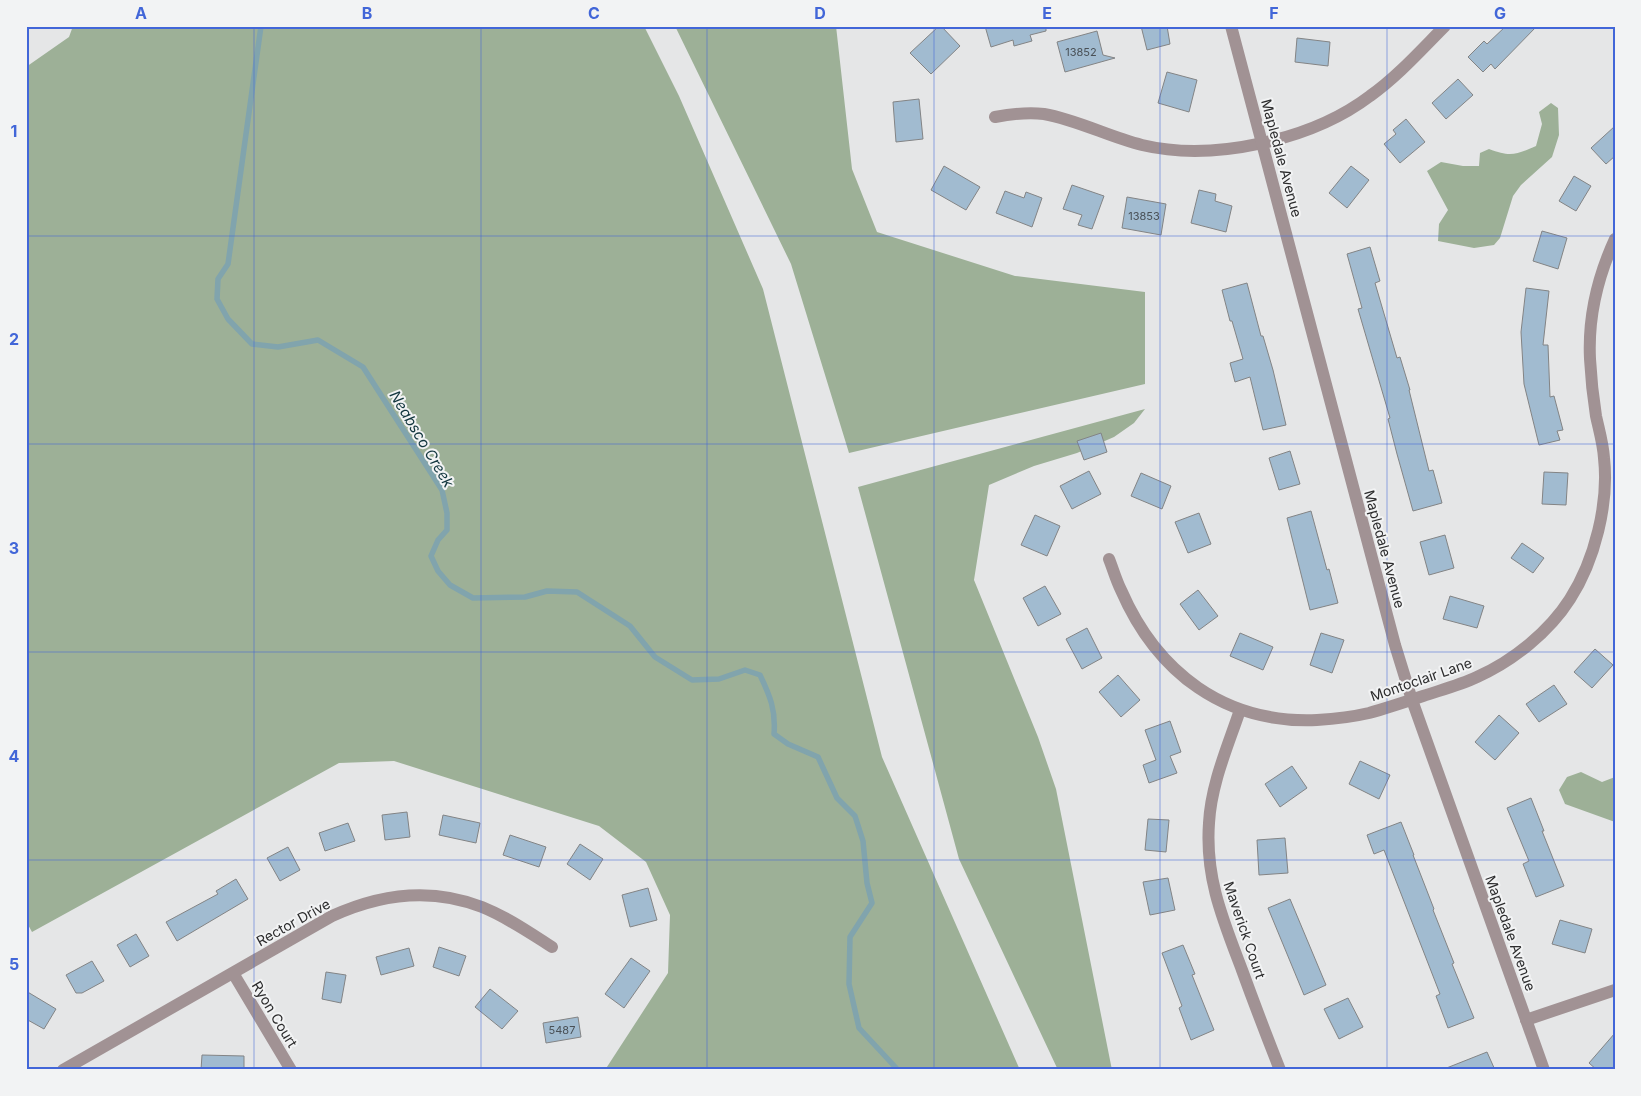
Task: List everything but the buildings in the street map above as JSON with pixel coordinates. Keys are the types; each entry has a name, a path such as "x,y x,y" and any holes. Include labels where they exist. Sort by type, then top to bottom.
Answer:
{"street":[{"name":"Mapledale Avenue","path":"1231,26 1395,645 1412,700 1544,1070"},
{"path":"995,117 1016,114 1043,114 1144,145 1175,150 1216,150 1262,142 1292,135 1324,123 1354,107 1387,83 1446,26"},
{"name":"Montoclair Lane","path":"1109,559 1121,591 1137,621 1156,649 1179,674 1200,690 1226,705 1240,710 1267,717 1297,721 1333,719 1368,713 1412,700 1478,677 1496,667 1522,650 1550,625 1569,600 1582,578 1596,539 1602,514 1605,481 1604,454 1592,383 1590,356 1592,320 1598,285 1615,239"},
{"name":"Maverick Court","path":"1240,710 1212,800 1209,823 1212,881 1222,918 1280,1070"},
{"name":"Rector Drive","path":"62,1070 347,910 372,900 396,896 427,895 444,896 471,903 509,920 552,947"},
{"name":"Ryon Court","path":"233,973 291,1070"},
{"path":"1526,1020 1615,990"}],"green space":[{"path":"73,26 644,26 679,96 763,289 882,757 1020,1070 605,1070 668,973 670,915 646,862 599,826 394,761 339,763 32,932 26,921 26,67 69,37"},
{"path":"675,26 836,26 852,169 877,232 1015,276 1145,292 1145,384 849,453 791,264"},
{"path":"1551,103 1558,108 1559,135 1552,157 1521,185 1513,196 1500,238 1494,245 1474,248 1438,241 1439,224 1448,210 1427,171 1441,162 1463,166 1479,166 1480,153 1489,149 1513,154 1536,146 1542,124 1539,112"},
{"path":"1145,409 1134,423 1114,437 1077,453 1034,466 989,485 974,580 1038,737 1056,789 1112,1070 1058,1070 959,859 858,487"},
{"path":"1581,772 1602,782 1615,777 1615,822 1565,804 1559,790 1567,777"}],"waterway":[{"name":"Neabsco Creek","path":"261,26 228,264 218,279 217,299 228,319 252,344 278,347 318,340 363,367 442,490 447,513 447,530 438,540 431,556 438,571 450,585 473,598 525,597 547,591 577,592 630,626 655,657 692,680 719,679 745,670 760,675 771,703 774,718 774,734 788,744 818,757 837,798 855,816 863,841 867,883 872,903 850,937 849,984 859,1028 898,1070"}]}
